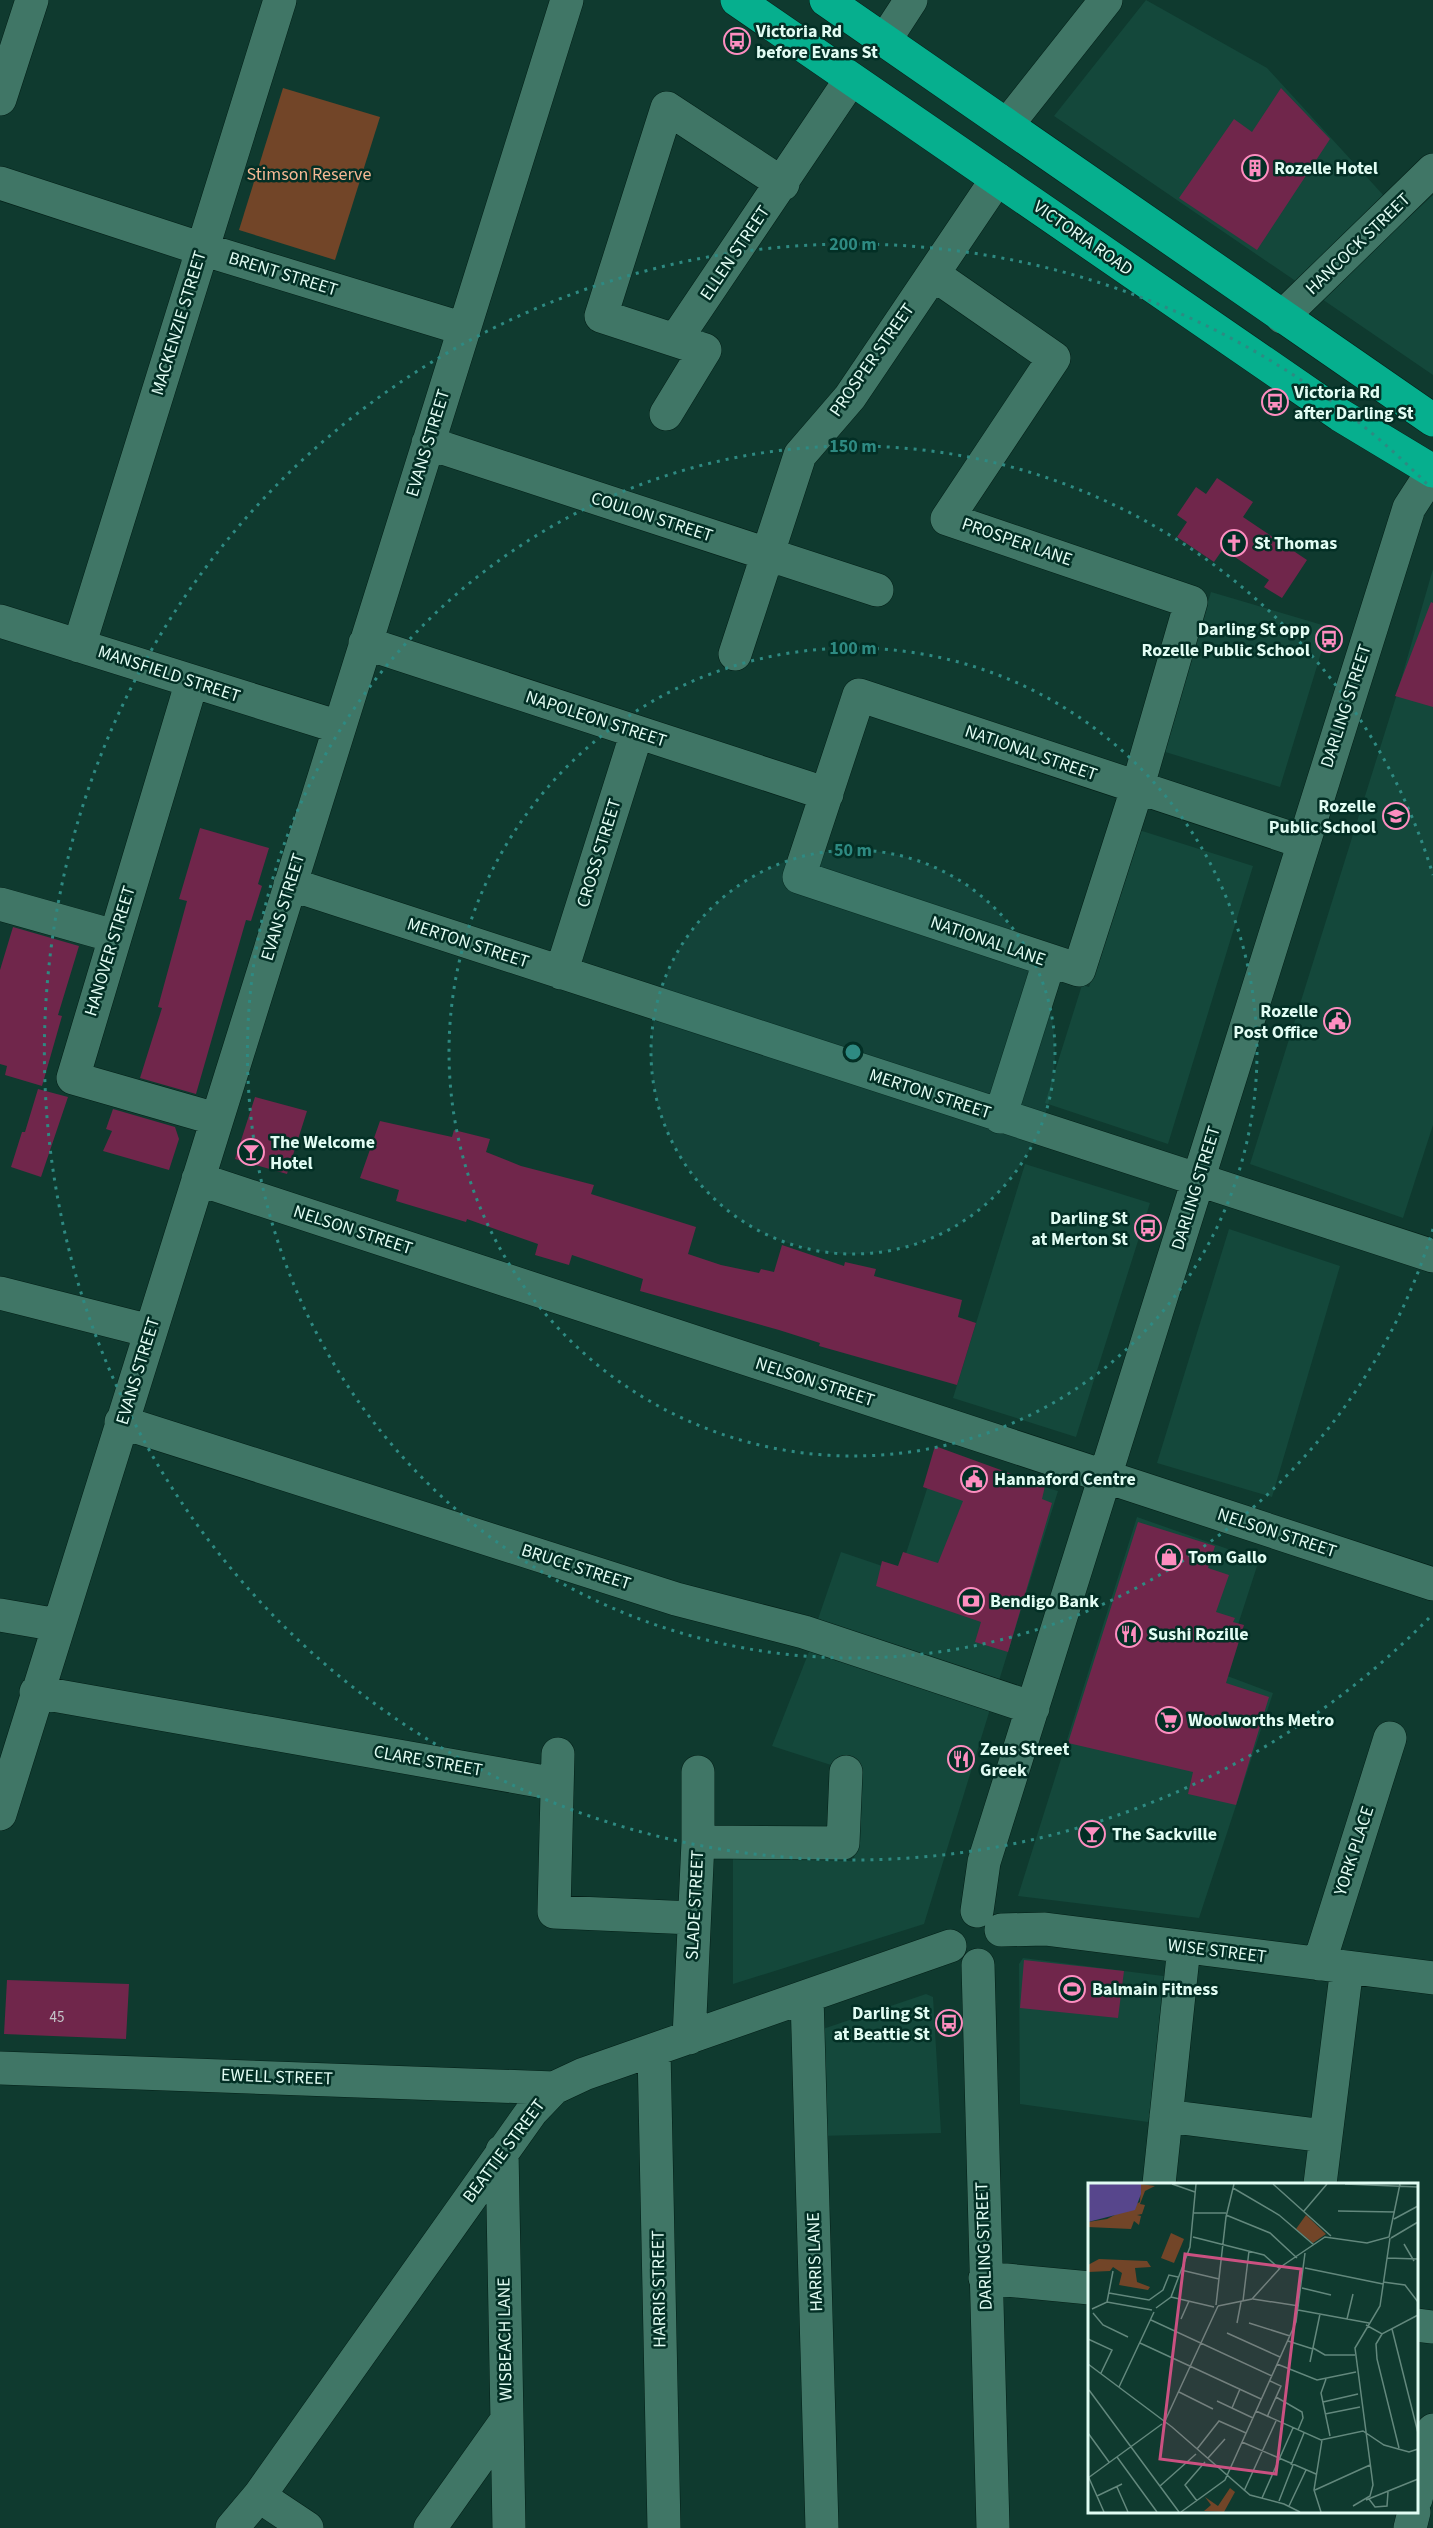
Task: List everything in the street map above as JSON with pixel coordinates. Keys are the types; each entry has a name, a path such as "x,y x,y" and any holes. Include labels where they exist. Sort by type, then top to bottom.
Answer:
{"highway":[{"name":"VICTORIA ROAD","path":"737,0 1340,415 1433,471"},
{"path":"826,0 1433,420"}],"street":[{"path":"0,99 32,0"},
{"name":"MACKENZIE STREET","path":"79,645 280,0"},
{"name":"EVANS STREET","path":"0,1814 36,1692 567,0"},
{"path":"885,40 911,0"},
{"path":"1007,125 1106,0"},
{"name":"ELLEN STREET","path":"676,339 783,184 851,79"},
{"path":"666,414 705,350 601,316 667,108 783,184"},
{"name":"HANCOCK STREET","path":"1282,317 1433,170"},
{"name":"PROSPER STREET","path":"735,654 800,455 850,397 998,179"},
{"name":"BRENT STREET","path":"0,183 202,249 464,329"},
{"name":"PROSPER LANE","path":"933,274 1054,358 947,519 1191,602 1137,789"},
{"name":"COULON STREET","path":"428,443 877,590"},
{"name":"DARLING STREET","path":"989,1921 984,1862 1409,508 1433,471"},
{"name":"MANSFIELD STREET","path":"0,621 339,727"},
{"name":"NAPOLEON STREET","path":"366,643 827,794"},
{"name":"HANOVER STREET","path":"192,681 73,1078 216,1119"},
{"name":"NATIONAL STREET","path":"827,794 859,695 1137,789 1303,842"},
{"name":"CROSS STREET","path":"561,973 637,732"},
{"name":"NATIONAL LANE","path":"827,794 800,877 1049,962 1079,970 1137,789"},
{"name":"MERTON STREET","path":"290,884 1198,1182 1433,1256"},
{"path":"0,904 114,936"},
{"path":"1000,1117 1049,962"},
{"name":"NELSON STREET","path":"198,1179 1433,1584"},
{"path":"0,1293 150,1331"},
{"name":"BRUCE STREET","path":"121,1422 676,1599 804,1632 1033,1708"},
{"path":"0,1615 58,1625"},
{"name":"CLARE STREET","path":"36,1692 557,1769 554,1912 693,1918"},
{"name":"YORK PLACE","path":"1320,2183 1325,2136 1333,1965 1390,1738"},
{"name":"SLADE STREET","path":"689,2038 698,1842 698,1772"},
{"path":"698,1842 843,1844 846,1772"},
{"path":"960,1915 989,1921 1002,1938 998,1953 978,1965 960,1960 950,1946 948,1938 954,1922 960,1915"},
{"name":"WISE STREET","path":"989,1921 1433,1978"},
{"name":"BEATTIE STREET","path":"232,2528 259,2496 502,2151 532,2111 554,2088 654,2050 950,1946"},
{"path":"1159,2183 1184,1947"},
{"name":"DARLING STREET","path":"978,1965 993,2528"},
{"name":"HARRIS LANE","path":"807,1996 822,2528"},
{"name":"HARRIS STREET","path":"654,2050 664,2528"},
{"name":"EWELL STREET","path":"0,2068 554,2088"},
{"path":"1166,2116 1325,2136"},
{"name":"WISBEACH LANE","path":"502,2151 509,2528"},
{"path":"985,2278 1088,2288"},
{"path":"1418,2325 1433,2327"},
{"path":"430,2528 506,2421"},
{"path":"1418,2491 1433,2430"},
{"path":"259,2496 307,2528"},
{"path":"1410,2528 1413,2513"}],"shaded area":[{"path":"1146,0 1267,68 1406,220 1433,195 1433,375 1054,116"},
{"path":"1433,569 1433,1125 1403,1218 1250,1164 1396,697"},
{"path":"1211,592 1329,627 1280,787 1162,751"},
{"path":"1139,830 1253,866 1168,1144 1045,1103 1082,985 1089,987"},
{"path":"1025,1164 1150,1203 1076,1437 953,1398"},
{"path":"1229,1229 1340,1266 1272,1497 1157,1463"},
{"path":"938,1455 1058,1491 997,1687 816,1625 841,1552 900,1572"},
{"path":"1137,1517 1259,1560 1222,1674 1273,1693 1199,1918 1018,1896"},
{"path":"812,1644 991,1706 924,1924 733,1984 733,1859 854,1861 859,1774 772,1746"},
{"path":"1023,1958 1171,1977 1155,2123 1020,2104 1019,1964"},
{"path":"926,1994 933,1997 941,2133 818,2136 817,2031"}],"green space":[{"name":"Stimson Reserve","path":"283,88 380,117 335,260 239,230"}],"building":[{"name":"Rozelle Hotel","path":"1281,88 1330,139 1257,250 1179,198 1234,119 1252,132"},
{"name":"St Thomas","path":"1217,478 1253,502 1243,517 1307,560 1282,598 1264,587 1269,580 1223,549 1214,562 1177,537 1187,522 1177,515 1196,487 1206,494"},
{"path":"1431,602 1433,603 1433,707 1395,696"},
{"path":"200,828 269,848 258,884 262,886 251,921 246,920 196,1094 140,1078 162,1008 158,1007 187,901 179,899"},
{"path":"13,927 79,946 58,1015 62,1016 42,1086 5,1075 7,1066 0,1064 0,970"},
{"path":"38,1089 68,1097 41,1177 11,1167"},
{"path":"255,1097 307,1111 287,1174 235,1159"},
{"path":"113,1109 175,1127 179,1139 169,1170 103,1151 112,1131 106,1129"},
{"path":"380,1121 452,1137 454,1130 490,1139 486,1152 521,1166 594,1185 591,1194 696,1227 688,1254 721,1265 759,1273 761,1269 774,1272 782,1245 844,1266 845,1262 876,1269 874,1276 962,1300 958,1317 976,1323 957,1385 819,1346 820,1343 779,1330 640,1291 643,1279 572,1255 569,1265 535,1255 538,1244 467,1219 466,1222 396,1201 399,1190 360,1178"},
{"path":"935,1446 1045,1486 1042,1499 1052,1503 1008,1652 975,1642 981,1622 876,1586 882,1561 898,1566 903,1552 938,1563 963,1501 923,1487"},
{"path":"1138,1522 1215,1546 1208,1568 1229,1575 1216,1612 1235,1618 1233,1622 1244,1625 1226,1683 1269,1697 1236,1805 1188,1794 1193,1772 1068,1743"},
{"name":"Balmain Fitness","path":"1024,1960 1124,1971 1118,2018 1020,2008"},
{"path":"7,1980 129,1984 126,2039 4,2034"}],"place":[{"name":"Victoria Rd before Evans St","path":"737,41"},
{"name":"Rozelle Hotel","path":"1255,168"},
{"name":"Victoria Rd after Darling St","path":"1275,402"},
{"name":"St Thomas","path":"1234,543"},
{"name":"Darling St opp Rozelle Public School","path":"1329,639"},
{"name":"Rozelle Public School","path":"1396,816"},
{"name":"Rozelle Post Office","path":"1337,1021"},
{"name":"The Welcome Hotel","path":"251,1152"},
{"name":"Darling St at Merton St","path":"1148,1228"},
{"name":"Hannaford Centre","path":"974,1479"},
{"name":"Tom Gallo","path":"1169,1557"},
{"name":"Bendigo Bank","path":"971,1601"},
{"name":"Sushi Rozille","path":"1129,1634"},
{"name":"Woolworths Metro","path":"1169,1720"},
{"name":"Zeus Street Greek","path":"961,1759"},
{"name":"The Sackville","path":"1092,1834"},
{"name":"Balmain Fitness","path":"1072,1989"},
{"name":"Darling St at Beattie St","path":"949,2023"}]}
